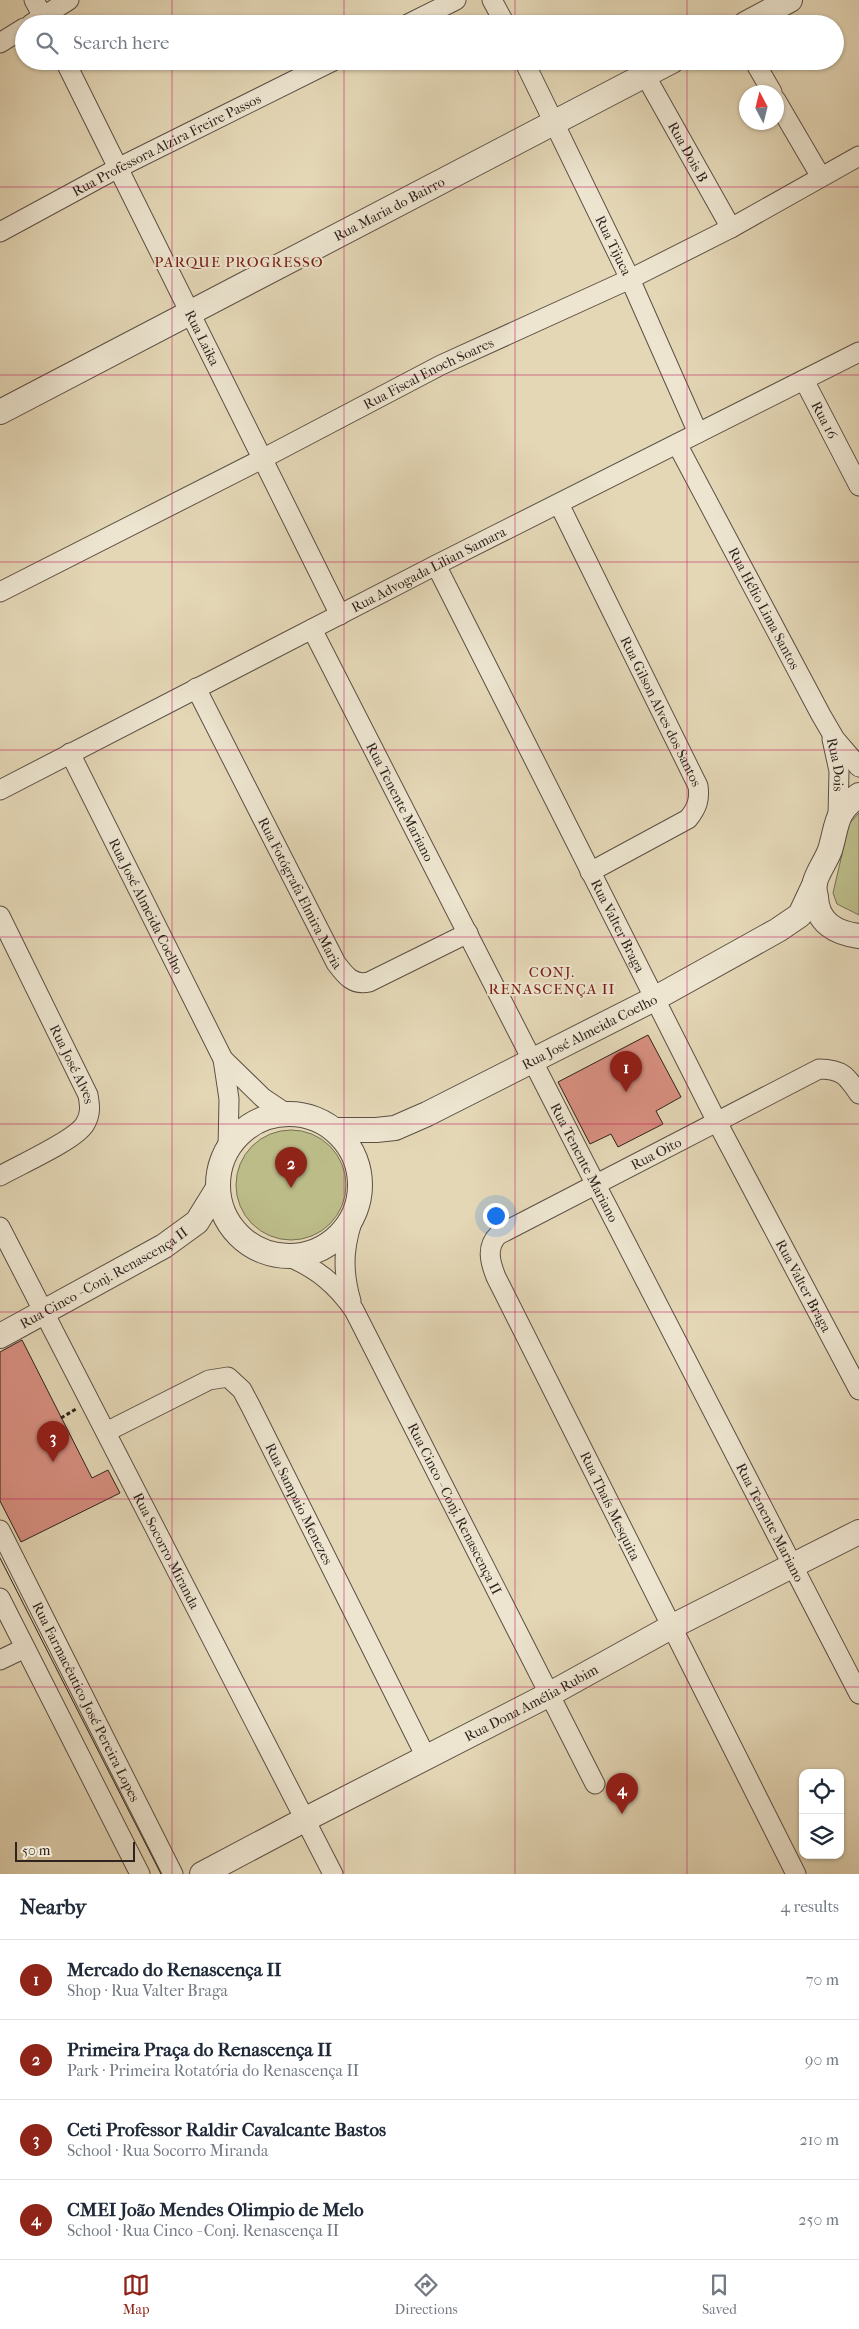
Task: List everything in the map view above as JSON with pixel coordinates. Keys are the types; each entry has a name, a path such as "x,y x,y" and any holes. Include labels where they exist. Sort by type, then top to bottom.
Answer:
{"street":[{"path":"40,15 69,0"},
{"path":"426,15 456,0"},
{"path":"492,0 500,15"},
{"path":"761,15 790,0"},
{"path":"0,43 15,34"},
{"name":"Rua Laika","path":"69,70 191,311 340,615"},
{"name":"Rua Professora Alzira Freire Passos","path":"0,232 118,168 315,70"},
{"name":"Rua Tijuca","path":"528,70 630,278 698,433"},
{"name":"Rua Maria do Bairro","path":"0,412 655,70"},
{"path":"759,70 768,85"},
{"name":"Rua Dois B","path":"645,75 731,228"},
{"path":"784,114 821,177"},
{"name":"Rua Fiscal Enoch Soares","path":"0,592 262,459 440,365 630,278 731,228 859,156"},
{"name":"Rua Advogada Lilian Samara","path":"0,790 436,565 859,352"},
{"name":"Rua 16","path":"804,380 859,486"},
{"name":"Rua Hélio Lima Santos","path":"677,444 821,715 835,738 859,768"},
{"name":"Rua Gilson Alves dos Santos","path":"559,504 698,786 699,794 695,811 688,819 590,872"},
{"name":"Rua Valter Braga","path":"436,565 717,1122 859,1390"},
{"name":"Rua Tenente Mariano","path":"312,629 792,1567 859,1694"},
{"name":"Rua Fotógrafa Elmira Maria","path":"196,688 336,963 348,978 364,983 369,982 468,934"},
{"name":"Rua Dois","path":"821,715 832,740 838,761 838,816"},
{"name":"Rua José Almeida Coelho","path":"70,753 223,1059"},
{"path":"838,816 845,805 859,795"},
{"name":"Rua José Almeida Coelho","path":"336,1130 395,1128 427,1114 654,999 778,930 800,915 827,858 838,816"},
{"path":"815,883 816,907 823,921 842,934 859,936"},
{"name":"Rua José Alves","path":"0,916 88,1095 90,1107 88,1119 79,1133 0,1176"},
{"path":"223,1059 264,1098 287,1114"},
{"path":"223,1059 229,1099 228,1148"},
{"name":"Rua Oito","path":"596,1185 819,1069 832,1069 842,1073 859,1094"},
{"path":"354,1310 347,1287 344,1252 347,1234 357,1208 361,1190 360,1171 353,1153 336,1130 307,1116 287,1114 271,1116 243,1130 228,1148 220,1165 218,1188 224,1215 235,1231 250,1244 268,1252 287,1256 309,1253 330,1243 346,1228 357,1208"},
{"name":"Rua Thaís Mesquita","path":"596,1185 498,1235 491,1246 490,1261 496,1277 796,1874"},
{"name":"Rua Cinco - Conj. Renascença II","path":"0,1336 164,1246 197,1222 218,1188"},
{"name":"Rua Socorro Miranda","path":"0,1227 42,1313 106,1432 333,1874"},
{"name":"Rua Cinco - Conj. Renascença II","path":"287,1256 302,1262 327,1278 340,1291 354,1310 595,1784"},
{"name":"Rua Sampaio Menezes","path":"106,1432 209,1380 228,1376 235,1381 251,1407 426,1757"},
{"name":"Rua Farmacêutico José Pereira Lopes","path":"0,1530 173,1874"},
{"name":"Rua Dona Amélia Rubim","path":"202,1874 550,1694 671,1627 859,1532"},
{"name":"Rua Farmacêutico José Pereira Lopes","path":"0,1598 140,1874"},
{"path":"0,1660 25,1648"}],"green space":[{"path":"859,813 859,915 837,904 833,893 849,824"},
{"path":"291,1130 312,1134 330,1146 342,1164 346,1185 342,1206 330,1224 312,1236 291,1240 270,1236 252,1224 240,1206 236,1185 240,1164 252,1146 270,1134"}],"building":[{"path":"648,1035 681,1097 656,1111 663,1124 618,1147 611,1134 590,1144 558,1082"},
{"path":"22,1340 92,1478 108,1470 120,1493 21,1542 0,1501 0,1352"}],"tram line":[{"path":"0,1558 161,1874"}],"place":[{"name":"Mercado do Renascença II","path":"626,1092"},
{"name":"Primeira Praça do Renascença II","path":"291,1188"},
{"name":"Ceti Professor Raldir Cavalcante Bastos","path":"53,1462"},
{"name":"CMEI João Mendes Olimpio de Melo","path":"622,1814"}],"district":[{"name":"PARQUE PROGRESSO","path":"239,262"},
{"name":"CONJ. RENASCENÇA II","path":"552,980"}]}
